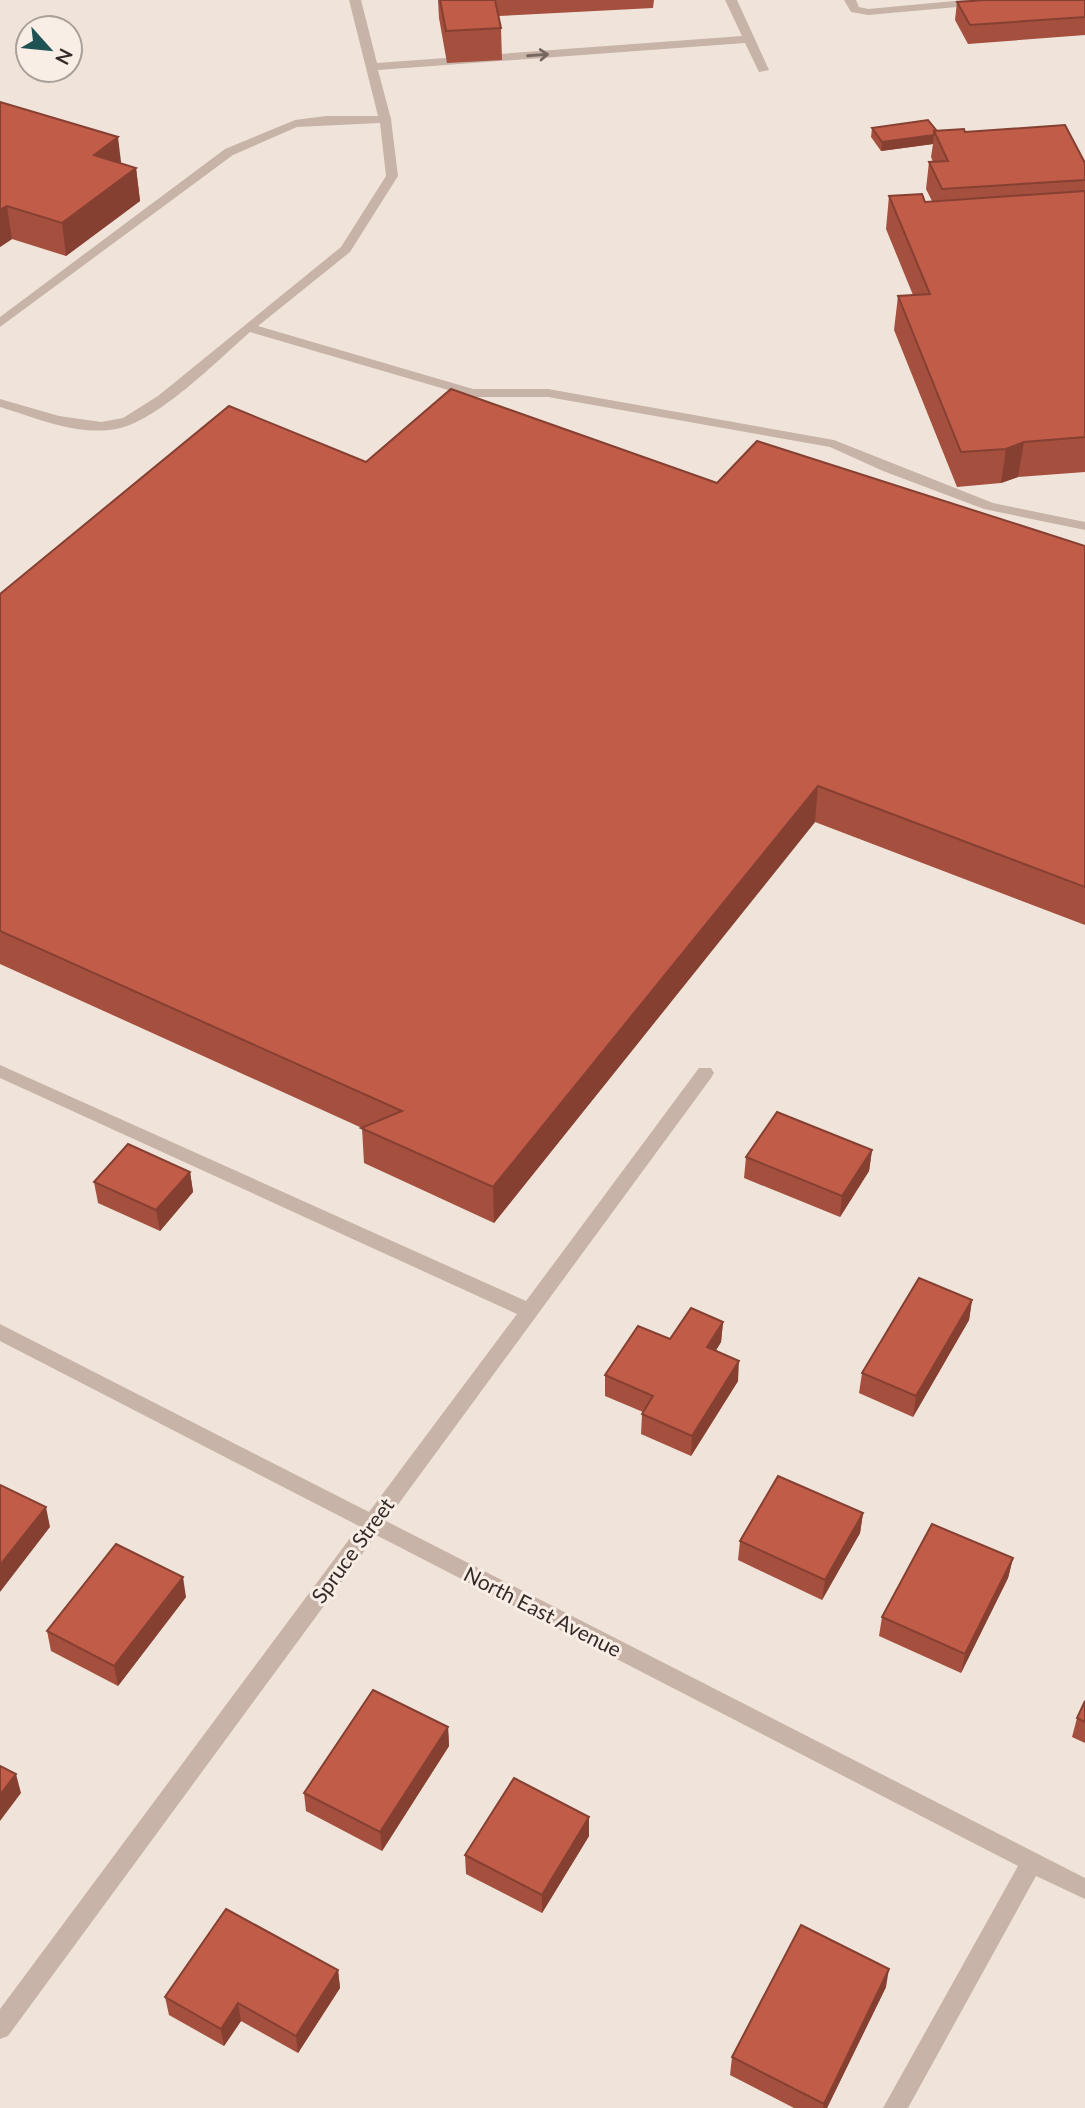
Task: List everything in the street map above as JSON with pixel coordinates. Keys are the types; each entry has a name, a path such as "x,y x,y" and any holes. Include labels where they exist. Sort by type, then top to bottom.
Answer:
{"street":[{"path":"2,406 76,424 117,425 150,409 345,249 392,176 385,119 355,0"},
{"path":"731,0 763,70"},
{"path":"850,0 855,10 862,12 926,3 1002,0"},
{"path":"372,67 749,39"},
{"path":"0,323 229,152 295,124 326,120 385,119"},
{"path":"248,327 472,393 548,393 834,444 888,468 989,506 1085,526"},
{"path":"0,1071 529,1311"},
{"name":"Spruce Street","path":"0,2028 705,1073"},
{"name":"North East Avenue","path":"0,1332 1085,1889"},
{"path":"895,2108 1032,1862"}],"building":[{"path":"440,0 495,0 501,28 446,31"},
{"path":"1085,0 1085,17 970,25 957,2"},
{"path":"0,102 118,137 94,155 136,168 62,223 7,206 0,210"},
{"path":"928,120 936,130 934,135 882,142 872,128"},
{"path":"1065,125 1085,163 1085,180 942,189 929,162 948,161 934,131 964,129 965,132"},
{"path":"1085,191 1085,437 1024,442 1006,449 961,452 898,296 930,294 889,196 922,194 925,202"},
{"path":"451,389 717,483 757,441 1085,546 1085,887 818,786 493,1187 361,1128 402,1111 0,931 0,594 229,406 366,462"},
{"path":"777,1112 872,1150 842,1196 746,1157"},
{"path":"128,1144 190,1172 156,1210 94,1182"},
{"path":"919,1278 972,1300 916,1396 862,1373"},
{"path":"691,1308 723,1322 707,1347 739,1361 692,1436 642,1414 653,1396 605,1375 638,1326 670,1339"},
{"path":"778,1476 863,1513 825,1580 740,1541"},
{"path":"0,1485 46,1507 0,1565"},
{"path":"932,1524 1013,1558 965,1654 882,1617"},
{"path":"116,1544 183,1577 114,1666 47,1631"},
{"path":"373,1690 448,1727 380,1832 304,1793"},
{"path":"1085,1701 1085,1722 1077,1718"},
{"path":"0,1766 16,1774 0,1795"},
{"path":"514,1778 589,1817 542,1895 465,1855"},
{"path":"226,1909 338,1970 296,2036 238,2003 221,2029 165,1997"},
{"path":"801,1925 889,1969 824,2104 732,2057"}]}
